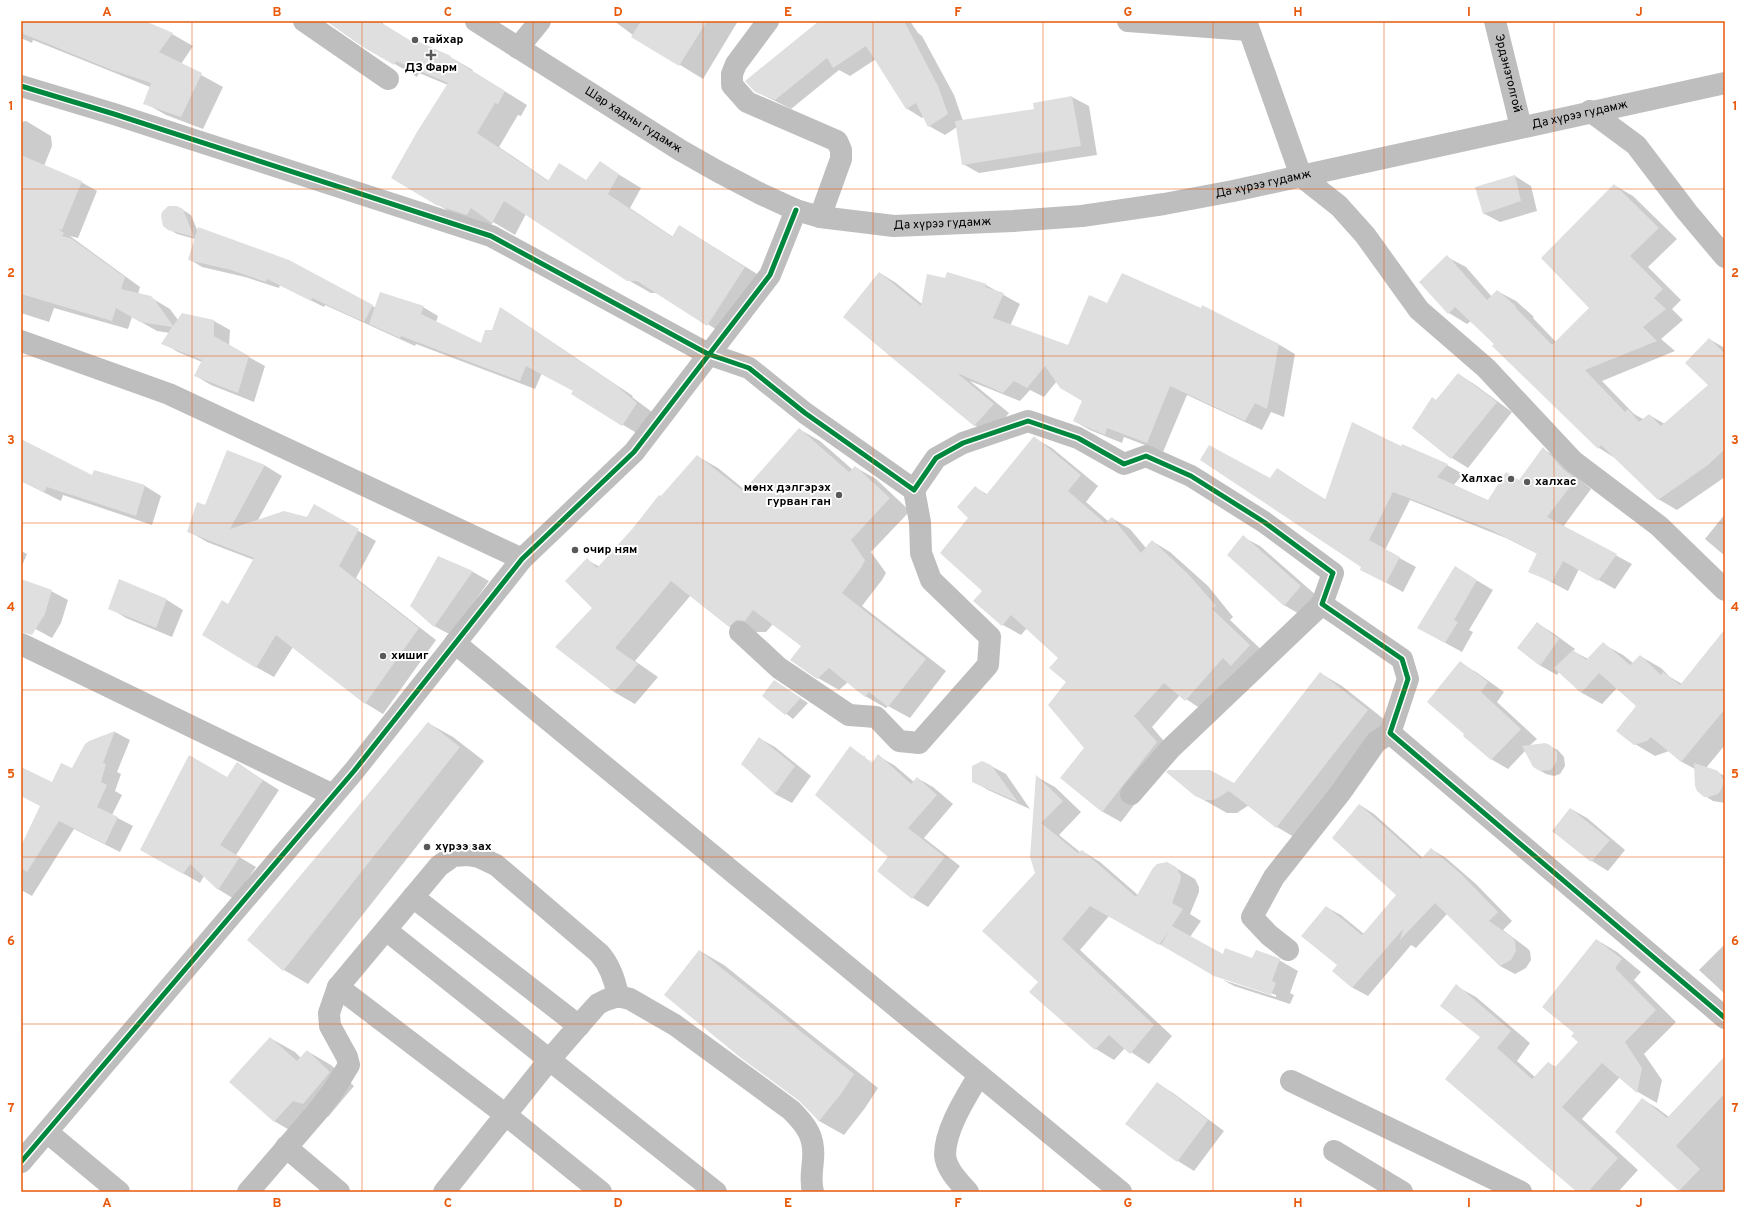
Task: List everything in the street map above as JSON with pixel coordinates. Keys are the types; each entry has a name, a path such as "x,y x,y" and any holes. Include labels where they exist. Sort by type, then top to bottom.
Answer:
{"street":[{"path":"304,21 388,79"},
{"name":"Шар хадны гудамж","path":"476,21 680,150 761,194 796,210"},
{"path":"518,48 540,21"},
{"path":"768,21 736,64 732,74 732,85 747,102 837,141 841,150 841,159 820,217"},
{"path":"1128,21 1247,26 1301,176 1339,206 1365,235 1419,310 1486,368 1573,461 1659,526 1725,590"},
{"name":"Эрдэнэтолгой","path":"1495,21 1521,127"},
{"name":"Да хүрээ гудамж","path":"796,210 820,217 894,226 952,225 1061,218 1164,204 1233,191 1590,111 1725,83"},
{"path":"21,86 114,114 491,236 708,354 749,368 805,413 914,490 920,522 921,552 931,580 990,637 988,665 919,743 899,741 876,717 849,715 779,668 740,632"},
{"path":"1590,111 1636,145 1687,212 1725,256"},
{"path":"21,1162 333,795 522,559 634,452 770,275 796,210"},
{"path":"21,341 169,394 522,559"},
{"path":"914,490 936,458 962,443 1028,421 1078,438 1124,464 1146,456 1191,476 1264,522 1333,573 1322,604 1170,749 1132,794"},
{"path":"1288,950 1268,934 1252,917 1274,877 1341,792 1376,742 1390,733 1408,679 1402,659 1322,604"},
{"path":"455,643 1121,1192"},
{"path":"21,644 333,795"},
{"path":"1390,733 1725,1018"},
{"path":"248,1192 317,1112 333,1091 349,1065 347,1058 330,1026 329,1013 338,987 439,866 453,856 479,856 496,865 599,953 606,961 610,969 618,996"},
{"path":"413,897 579,1026"},
{"path":"386,930 716,1192"},
{"path":"338,987 506,1114 601,1192"},
{"path":"444,1192 550,1059 598,1004 618,996 630,999 675,1025 791,1110 804,1122 813,1140 811,1182 813,1192"},
{"path":"968,1192 951,1171 945,1156 949,1135 956,1116 979,1075"},
{"path":"1291,1081 1521,1192"},
{"path":"47,1132 119,1192"},
{"path":"286,1147 339,1192"},
{"path":"1334,1151 1402,1192"}],"building":[{"path":"21,21 145,21 173,33 159,52 202,73 181,117 143,104 151,83 112,70 21,33"},
{"path":"326,21 378,21 416,44 417,41 451,56 450,57 505,91 498,104 495,103 477,133 548,181 559,163 586,180 600,161 619,174 608,194 672,237 679,225 745,267 707,326 637,281 627,281 504,201 492,223 471,208 467,215 436,205 391,178 417,132 448,83 396,61 394,65 363,47"},
{"path":"641,21 707,21 679,66 631,37"},
{"path":"819,21 904,21 938,86 948,114 928,127 916,103 906,109 866,46 833,68 827,58 775,100 755,92 745,81"},
{"path":"1072,96 1081,146 962,165 955,121 1034,109 1033,103"},
{"path":"21,155 82,181 62,230 58,229 64,233 62,236 72,239 125,277 121,289 151,296 173,326 182,313 214,320 214,336 249,356 238,393 194,376 202,360 161,344 172,327 140,322 116,308 112,321 21,294"},
{"path":"1515,175 1521,201 1483,214 1475,187"},
{"path":"1614,184 1659,228 1630,256 1663,289 1654,298 1666,309 1643,327 1657,341 1585,370 1625,412 1628,409 1639,422 1649,414 1661,426 1708,385 1685,363 1709,338 1725,354 1725,449 1708,465 1658,500 1601,445 1598,449 1492,346 1494,344 1455,307 1448,314 1419,282 1447,255 1487,300 1497,290 1516,306 1515,307 1552,345 1589,308 1541,258"},
{"path":"168,206 177,206 183,209 194,237 168,230 163,226 161,216 162,212"},
{"path":"198,227 289,260 373,305 364,322 312,298 311,301 267,279 266,282 231,270 188,260"},
{"path":"879,272 921,306 927,274 945,278 947,272 987,284 985,287 1004,293 993,318 1068,345 1089,295 1107,303 1122,273 1201,308 1202,305 1279,344 1267,409 1255,403 1245,421 1170,386 1147,443 1107,428 1105,435 1073,421 1082,401 1060,388 1045,366 1027,388 1014,381 1003,393 957,373 994,404 974,426 843,317"},
{"path":"380,292 424,306 421,314 481,343 485,330 492,330 500,307 618,386 637,403 622,426 571,394 573,391 526,366 520,381 401,336 400,338 369,324"},
{"path":"1458,373 1497,402 1451,459 1412,428 1432,397 1436,400"},
{"path":"1352,422 1401,446 1402,444 1448,464 1437,477 1488,500 1506,472 1519,480 1543,447 1564,470 1576,479 1547,517 1617,554 1598,581 1563,561 1552,582 1528,572 1537,553 1489,529 1393,492 1369,540 1400,557 1386,583 1360,570 1361,567 1200,460 1209,445 1270,478 1277,468 1325,500"},
{"path":"799,428 849,472 855,466 890,498 851,540 865,560 861,568 842,593 926,659 888,707 869,692 865,697 829,668 817,679 790,660 801,646 753,610 745,621 736,620 729,627 671,581 615,648 638,664 614,692 555,647 592,608 565,581 587,558 597,568 633,528 659,495 661,496 697,455 743,491"},
{"path":"1034,436 1081,475 1068,491 1105,523 1112,517 1141,553 1152,540 1189,575 1216,606 1212,609 1250,645 1231,666 1223,658 1185,701 1164,683 1134,716 1157,742 1102,812 1060,778 1084,748 1048,705 1066,682 1049,668 1058,658 1011,615 1002,626 973,601 982,591 940,553 968,518 957,507 975,486 986,495"},
{"path":"21,439 92,475 94,470 145,485 136,516 47,487 44,492 21,481"},
{"path":"227,450 265,465 230,529 284,511 307,517 314,504 359,529 339,566 419,628 365,704 276,635 256,668 202,635 222,600 228,604 254,558 187,532 197,502 205,505"},
{"path":"1243,535 1301,586 1284,606 1227,555"},
{"path":"438,556 473,571 434,627 410,606"},
{"path":"1455,566 1477,580 1454,620 1458,622 1445,643 1417,628"},
{"path":"21,579 52,590 45,614 32,635 21,632"},
{"path":"119,579 167,599 156,628 108,609"},
{"path":"1537,622 1559,639 1540,666 1517,648"},
{"path":"1725,629 1725,709 1681,762 1651,737 1647,741 1634,745 1616,731 1636,706 1599,673 1581,693 1554,668 1573,650 1586,660 1603,642 1630,665 1640,655 1661,675 1663,672 1680,685"},
{"path":"1460,661 1488,682 1481,692 1521,729 1491,760 1427,702"},
{"path":"1320,672 1368,710 1276,828 1229,791 1214,800 1204,800 1195,796 1166,772 1168,770 1210,770 1234,783"},
{"path":"774,680 801,698 785,715 762,696"},
{"path":"428,722 460,747 283,971 247,940"},
{"path":"115,731 103,763 106,764 101,782 107,785 97,807 118,817 105,844 59,821 27,872 21,868 21,846 40,806 21,796 21,767 52,782 61,763 72,768 85,744"},
{"path":"759,737 795,766 775,794 741,764"},
{"path":"1545,743 1550,745 1557,752 1557,761 1551,770 1540,771 1533,767 1522,746"},
{"path":"850,746 872,763 878,754 911,784 917,777 937,795 908,828 945,857 912,899 877,871 888,857 815,795"},
{"path":"189,755 227,777 237,762 263,780 220,845 240,857 218,890 190,864 183,874 140,850"},
{"path":"982,761 991,765 1018,802 972,782 972,766"},
{"path":"1694,763 1719,772 1724,781 1718,794 1704,797 1697,791 1695,786"},
{"path":"1036,775 1063,801 1041,823 1078,853 1082,850 1136,897 1153,868 1157,864 1167,862 1176,867 1181,876 1172,903 1183,909 1172,926 1223,954 1225,948 1252,958 1256,950 1280,959 1272,981 1276,983 1271,995 1214,976 1161,945 1169,931 1159,945 1090,906 1062,939 1154,1025 1130,1054 1109,1035 1095,1050 1029,992 1038,982 982,931 1035,873 1030,857"},
{"path":"1359,804 1421,859 1431,848 1461,874 1498,912 1489,921 1513,938 1516,951 1511,960 1500,966 1435,903 1400,940 1403,929 1352,988 1332,971 1337,965 1301,936 1326,906 1362,935 1396,895 1332,838"},
{"path":"1570,808 1610,840 1591,862 1552,831"},
{"path":"1596,939 1622,959 1615,968 1656,1010 1625,1042 1642,1068 1637,1093 1602,1063 1562,1107 1618,1158 1588,1192 1577,1192 1445,1079 1480,1037 1440,1006 1456,984 1511,1031 1497,1048 1532,1079 1548,1062 1555,1067 1578,1042 1571,1036 1574,1033 1542,1007"},
{"path":"699,950 854,1074 841,1094 819,1121 798,1100 741,1058 664,995"},
{"path":"270,1037 297,1061 307,1050 330,1072 303,1104 293,1101 274,1122 229,1082"},
{"path":"1725,1056 1725,1093 1676,1146 1700,1169 1679,1191 1615,1132 1642,1098 1667,1118"},
{"path":"1157,1082 1208,1120 1177,1162 1125,1124"}],"cycle path":[{"path":"21,86 114,114 491,236 708,354 749,368 805,413 914,490 936,458 963,443 1028,421 1078,438 1124,464 1146,456 1191,476 1264,522 1333,573 1322,604 1402,659 1408,679 1390,733 1725,1018"},
{"path":"21,1162 354,771 522,559 634,452 770,275 796,210"}],"place":[{"name":"тайхар","path":"415,40"},
{"name":"ДЗ Фарм","path":"431,55"},
{"name":"Халхас","path":"1511,479"},
{"name":"халхас","path":"1527,482"},
{"name":"мөнх дэлгэрэх гурван ган","path":"839,495"},
{"name":"очир ням","path":"575,550"},
{"name":"хишиг","path":"383,656"},
{"name":"хүрээ зах","path":"427,847"}]}
